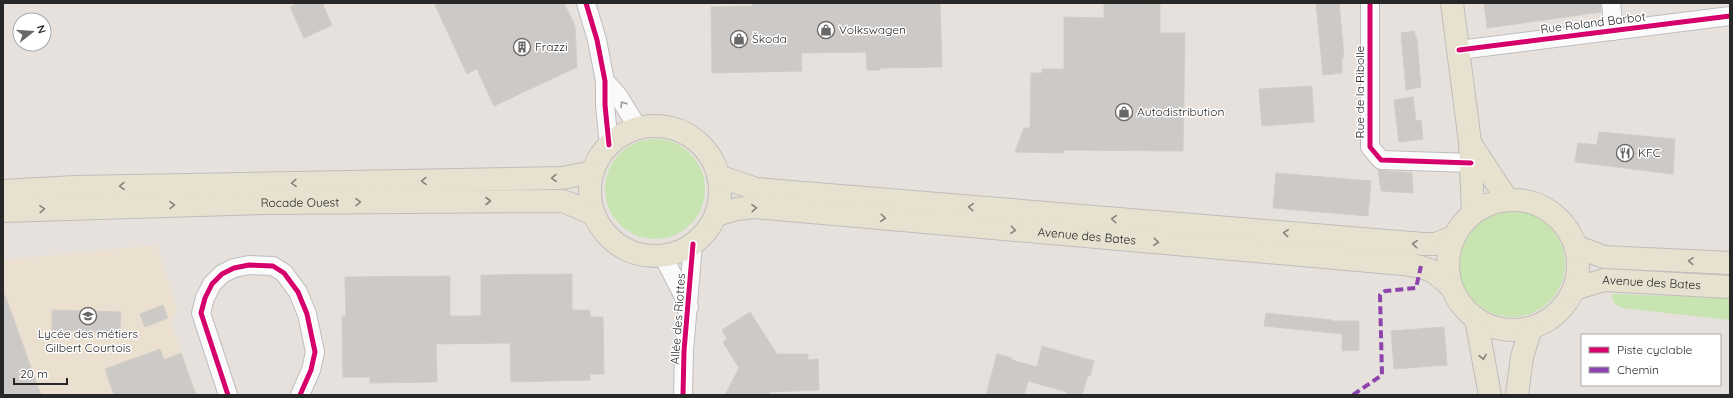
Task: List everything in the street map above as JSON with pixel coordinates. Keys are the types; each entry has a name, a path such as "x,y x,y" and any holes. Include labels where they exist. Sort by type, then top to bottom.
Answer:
{"main road":[{"path":"1452,3 1470,142 1472,212"},
{"path":"659,126 679,131 697,141 710,157 718,176 720,196 716,215 706,231 694,244 679,252 663,256 645,256 629,251 614,242 602,229 594,214 590,200 590,186 593,172 599,158 609,145 622,135 638,128 659,126"},
{"path":"1470,142 1507,199"},
{"name":"Rocade Ouest","path":"3,191 83,187 562,178 593,172"},
{"name":"Avenue des Bates","path":"718,176 756,189 1423,244 1436,244 1453,237"},
{"path":"1507,199 1536,203 1549,210 1560,219 1569,230 1578,259 1578,274 1574,289 1564,307 1549,320 1531,328 1516,331 1502,330 1488,326 1476,319 1461,305 1451,287 1447,271 1448,254 1453,237 1459,227 1472,212 1486,205 1507,199"},
{"name":"Rocade Ouest","path":"3,211 265,203 564,201 594,214"},
{"name":"Avenue des Bates","path":"716,215 737,209 754,207 1403,264 1421,266 1436,272 1451,287"},
{"name":"Avenue des Bates","path":"1575,246 1604,257 1730,263"},
{"name":"Avenue des Bates","path":"1574,289 1604,280 1730,287"},
{"path":"1476,319 1490,395"},
{"path":"1517,395 1522,357 1531,328"}],"street":[{"path":"586,3 597,40 605,81 609,145"},
{"name":"Rue de la Ribolle","path":"1370,3 1370,147 1381,160 1470,163"},
{"path":"1611,3 1614,31"},
{"name":"Rue Roland Barbot","path":"1459,50 1730,16"},
{"path":"605,81 619,97 638,128"},
{"name":"Allée des Riottes","path":"683,395 684,351 694,244"},
{"name":"Allée des Riottes","path":"663,256 689,308"},
{"path":"228,395 201,313 205,298 212,284 222,274 234,268 249,265 273,266 284,273 298,292 307,314 316,352 300,395"}],"shaded area":[{"name":"Lycée des métiers Gilbert Courtois","path":"157,245 177,310 170,321 197,395 3,395 3,260"}],"green space":[{"path":"655,139 665,140 683,147 697,161 704,179 704,199 697,217 683,231 665,238 655,239 645,238 627,231 613,217 606,199 605,189 606,179 613,161 627,147 645,140"},
{"path":"1512,211 1532,215 1549,227 1561,244 1565,264 1561,284 1549,301 1532,313 1512,317 1492,313 1475,301 1463,284 1459,264 1463,244 1475,227 1492,215"},
{"path":"1611,294 1730,298 1730,320 1622,308 1614,303"}],"building":[{"path":"298,3 322,3 332,25 304,38 290,7"},
{"name":"Frazzi","path":"434,3 564,3 575,26 577,67 494,106 477,69 467,74"},
{"name":"Volkswagen","path":"752,3 940,3 942,67 880,68 880,70 867,70 866,52 801,53 802,71 712,73 711,7 752,6"},
{"name":"Autodistribution","path":"1104,3 1160,4 1160,33 1185,33 1183,151 1063,150 1063,153 1015,152 1024,128 1030,128 1031,73 1042,73 1042,69 1064,69 1064,17 1104,18"},
{"path":"1316,3 1339,3 1344,57 1342,57 1342,73 1323,75"},
{"path":"1484,3 1601,3 1601,12 1487,28"},
{"path":"1414,31 1417,40 1421,87 1406,90 1401,33"},
{"path":"1312,86 1314,122 1262,126 1259,89"},
{"path":"1413,97 1416,121 1421,120 1423,139 1399,142 1394,100"},
{"name":"KFC","path":"1599,132 1675,139 1673,174 1575,162 1578,143 1597,145"},
{"path":"1378,170 1412,173 1413,193 1381,191"},
{"path":"1276,173 1371,181 1368,216 1273,208"},
{"path":"572,274 572,310 590,310 590,317 603,317 604,374 590,374 590,380 511,382 510,343 436,344 437,382 370,383 370,377 343,377 342,316 346,316 345,277 450,276 450,316 478,316 481,315 481,275"},
{"path":"5,295 41,395 3,395 3,296"},
{"path":"163,305 168,318 145,327 140,314"},
{"path":"52,310 121,312 120,333 52,330"},
{"path":"750,312 777,354 808,354 808,360 818,359 819,390 770,392 768,395 725,395 739,368 723,342 727,339 722,330"},
{"path":"1266,313 1332,321 1359,321 1359,350 1342,351 1342,334 1264,326"},
{"path":"1444,327 1447,365 1394,369 1391,331"},
{"path":"1042,346 1094,361 1090,376 1088,375 1082,395 1066,395 1067,392 1028,381 1024,395 986,395 997,354 1037,367"},
{"path":"160,349 164,360 181,353 196,395 114,395 105,369"}],"marked path":[{"path":"1353,395 1382,375 1380,295 1385,291 1416,288 1421,266"}],"cycle path":[{"path":"586,3 597,40 605,81 605,105 609,145"},
{"path":"1370,3 1370,147 1381,160 1471,163"},
{"path":"1459,50 1730,16"},
{"path":"683,395 684,351 693,244"},
{"path":"228,395 201,313 205,298 212,284 222,274 234,268 249,265 273,266 284,273 298,292 307,314 315,352 311,370 300,395"}],"place":[{"name":"Volkswagen","path":"826,30"},
{"name":"Škoda","path":"739,39"},
{"name":"Frazzi","path":"522,47"},
{"name":"Autodistribution","path":"1124,112"},
{"name":"KFC","path":"1625,153"},
{"name":"Lycée des métiers Gilbert Courtois","path":"88,316"}]}
